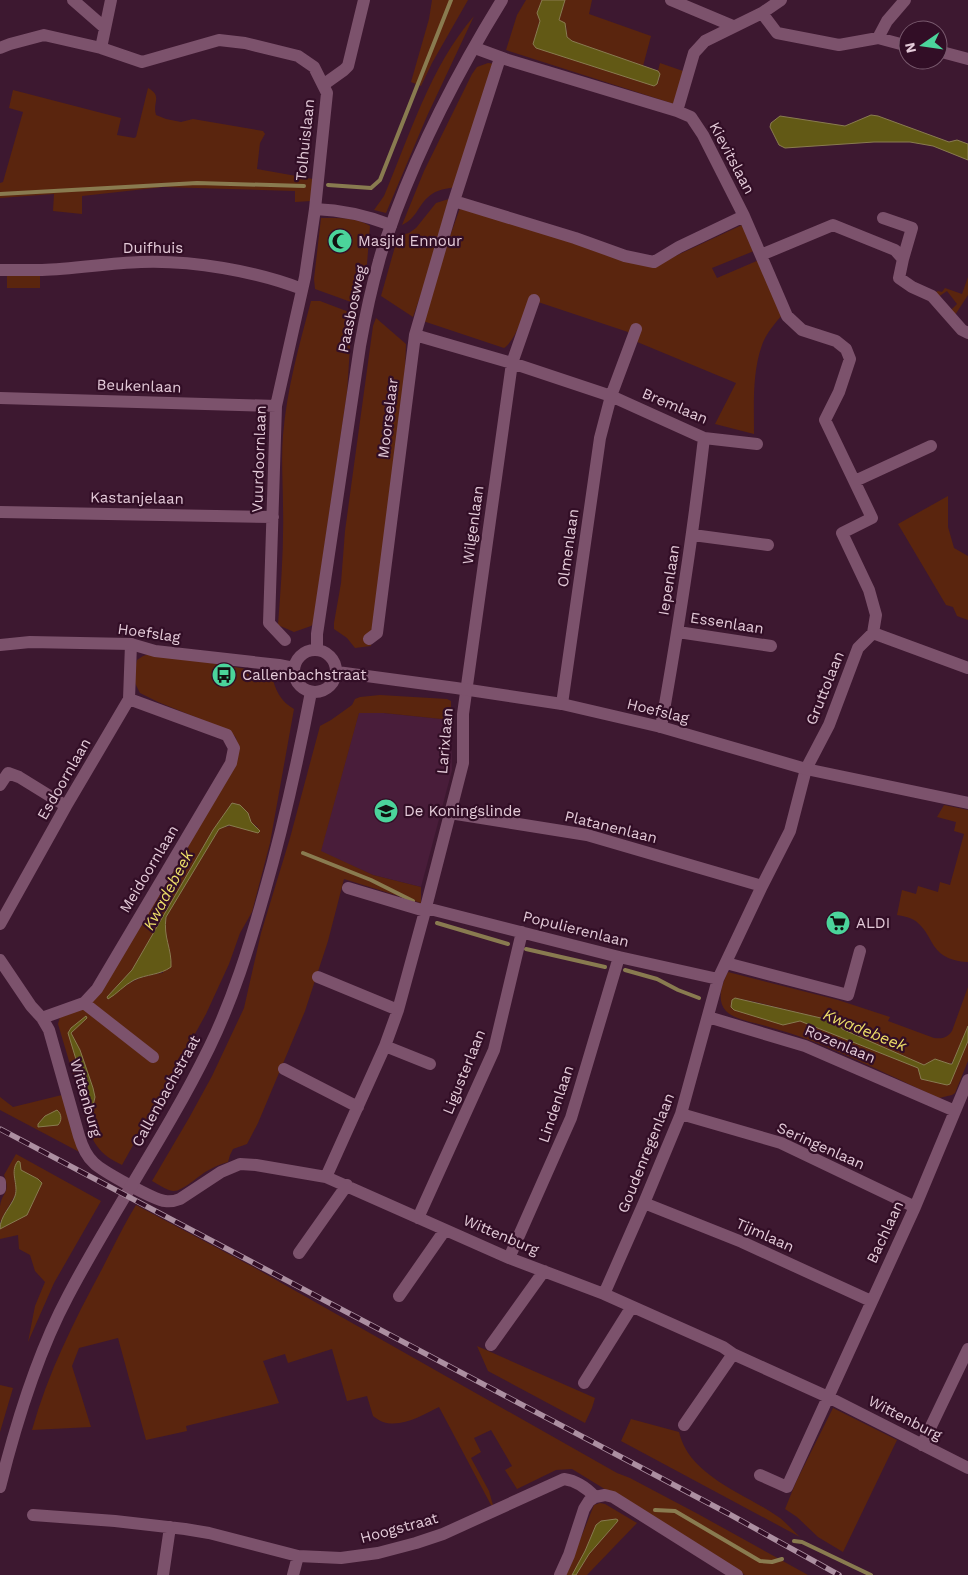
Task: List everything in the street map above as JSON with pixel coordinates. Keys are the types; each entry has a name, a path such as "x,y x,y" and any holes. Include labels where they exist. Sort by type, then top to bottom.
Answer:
{"street":[{"path":"73,0 105,28"},
{"path":"101,48 111,0"},
{"path":"323,86 348,66 364,0"},
{"name":"Paasbosweg","path":"317,650 317,634 360,346 379,260 417,159 447,98 502,0"},
{"path":"671,0 733,26"},
{"path":"677,111 694,53 705,41 762,13 781,0"},
{"path":"878,38 887,21 905,0"},
{"path":"762,13 777,33 839,45 878,38 898,43"},
{"name":"Tolhuislaan","path":"0,48 44,35 101,48 142,62 218,40 245,43 298,56 314,66 327,93 315,209 304,283"},
{"name":"Kievitslaan","path":"475,48 500,58 677,111 691,117 703,135 744,216 787,316 802,330 836,341 846,349 850,359 839,392 826,420 854,481"},
{"path":"948,54 968,60"},
{"name":"Moorselaar","path":"369,639 377,633 415,335 454,201 500,58"},
{"path":"454,201 575,238 625,256 654,262 679,247 744,216"},
{"path":"315,209 356,213 391,225"},
{"path":"883,218 912,228 898,278 912,288 932,296 962,330 968,333"},
{"path":"761,255 833,224 895,250 903,259"},
{"name":"Duifhuis","path":"0,270 43,270 142,262 194,264 285,282 304,283"},
{"name":"Vuurdoornlaan","path":"285,640 269,623 276,406 304,283"},
{"path":"512,363 534,300"},
{"path":"611,396 636,329"},
{"name":"Bremlaan","path":"415,335 512,363 611,396 704,438 757,444"},
{"name":"Wilgenlaan","path":"467,690 512,363"},
{"name":"Olmenlaan","path":"562,704 600,438 611,396"},
{"name":"Beukenlaan","path":"0,398 276,406"},
{"name":"Iepenlaan","path":"661,727 693,536 704,438"},
{"path":"931,446 854,481 872,518 842,533 868,590 876,615 873,633 968,668"},
{"name":"Kastanjelaan","path":"0,512 273,517"},
{"path":"693,536 768,545"},
{"name":"Essenlaan","path":"678,632 771,646"},
{"name":"Gruttolaan","path":"806,769 830,726 858,648 873,633"},
{"name":"Hoefslag","path":"0,645 30,642 131,644 155,651 294,668"},
{"name":"Esdoornlaan","path":"0,924 66,806 129,700 131,644"},
{"path":"309,650 317,650 325,652 331,657 335,664 335,680 325,690 311,692 300,686 294,674 294,668 296,660 302,654 309,650"},
{"name":"Hoefslag","path":"336,672 562,704 661,727 806,769 968,803"},
{"name":"Larixlaan","path":"326,1176 385,1046 398,1010 426,910 463,763 463,714 467,690"},
{"name":"Callenbachstraat","path":"0,1487 32,1382 51,1332 67,1298 190,1087 232,994 272,868 299,755 311,692"},
{"name":"Meidoornlaan","path":"84,1003 97,989 231,763 234,748 227,735 129,700"},
{"name":"Goudenregenlaan","path":"604,1294 681,1114 718,979 790,831 806,769"},
{"path":"0,785 8,772 66,806"},
{"name":"Platanenlaan","path":"450,813 587,835 762,886"},
{"path":"348,888 426,910"},
{"name":"Populierenlaan","path":"426,910 718,979"},
{"name":"Ligusterlaan","path":"418,1218 494,1050 522,932"},
{"path":"726,963 848,995 860,950"},
{"name":"Lindenlaan","path":"510,1258 571,1118 619,957"},
{"name":"Wittenburg","path":"0,960 49,1030 84,1150 93,1162 113,1176 159,1200 173,1201 180,1199 221,1172 240,1164 326,1176 510,1258 604,1294 631,1308 723,1347 733,1354 828,1397 968,1468"},
{"path":"318,977 398,1010"},
{"path":"42,1018 84,1003 153,1057"},
{"name":"Rozenlaan","path":"708,1017 805,1046 955,1111"},
{"path":"385,1046 430,1064"},
{"path":"284,1069 358,1107"},
{"name":"Bachlaan","path":"828,1397 915,1208 968,1080"},
{"name":"Seringenlaan","path":"681,1114 781,1143 915,1208"},
{"path":"0,1182 0,1189"},
{"path":"299,1253 347,1185"},
{"name":"Tijmlaan","path":"644,1203 742,1242 871,1301"},
{"name":"Wittenburg","path":"399,1296 445,1230"},
{"name":"Wittenburg","path":"491,1345 544,1271"},
{"path":"584,1383 631,1308"},
{"path":"922,1445 968,1349"},
{"path":"684,1425 733,1354"},
{"path":"760,1476 787,1487 828,1397"},
{"name":"Hoogstraat","path":"33,1515 170,1527 210,1534 298,1556 341,1558 378,1553 416,1543 466,1524 564,1479 573,1480 588,1489 595,1497 605,1495 613,1498 738,1575"},
{"path":"560,1575 569,1555 584,1509 589,1501 595,1497"},
{"path":"163,1575 170,1527"},
{"path":"293,1575 298,1556"}],"shaded area":[{"path":"432,0 468,0 421,86 411,82 429,19"},
{"path":"526,0 542,0 537,13 540,20 533,44 659,81 660,74 658,71 660,63 683,71 674,104 506,50 517,15"},
{"path":"542,0 565,0 559,20 565,23 567,37 572,41 658,71 660,74 657,84 654,86 536,48 533,44 540,21 537,13"},
{"path":"565,0 592,0 589,14 651,36 643,66 572,41 567,37 566,25 559,21"},
{"path":"474,16 427,116 386,213 374,210 384,196 433,79 445,57"},
{"path":"488,63 496,64 459,187 441,190 432,194 415,214 402,225 424,171 472,74 477,67"},
{"path":"148,88 156,97 156,115 166,119 181,122 193,119 263,131 265,134 260,143 257,169 313,179 311,201 295,202 295,191 163,187 82,196 82,214 53,211 54,194 0,198 0,183 3,182 23,112 9,108 13,90 121,118 117,135 134,138 136,137"},
{"path":"871,115 949,142 957,140 968,144 968,160 933,146 910,142 874,142 785,148 779,145 770,127 771,123 780,116 845,126"},
{"path":"455,197 413,317 381,296 398,236 409,233 416,228 436,203"},
{"path":"460,208 654,266 742,225 754,251 712,268 717,278 759,260 784,313 766,336 759,356 754,389 754,434 715,424 736,383 630,339 628,332 529,299 516,333 504,348 420,320"},
{"path":"321,218 353,220 370,226 367,264 351,302 315,289 314,279"},
{"path":"7,275 40,276 40,288 7,288"},
{"path":"968,277 968,295 955,315 950,311 957,304 947,291 938,297 934,293 942,292 945,288 962,294"},
{"path":"311,301 320,301 349,312 350,347 347,393 313,624 294,632 278,625 283,536 282,444 290,384"},
{"path":"376,318 406,344 405,371 371,646 355,648 347,638 334,629 334,623 341,583 345,531 373,326"},
{"path":"948,496 948,527 954,548 968,556 968,620 957,616 953,607 946,605 898,524"},
{"path":"153,653 272,674 274,685 279,694 285,703 294,709 270,843 252,912 240,933 229,964 206,1014 122,1165 112,1160 98,1148 92,1138 58,1024 60,1017 83,1008 152,1063 158,1054 89,1002 238,748 236,738 230,731 140,693 135,683 135,669 137,660","holes":["232,803 235,803 248,813 250,822 258,827 233,826 219,829 166,917 163,973 133,981 108,999 107,997 132,970 213,830"]},
{"path":"380,695 447,699 451,701 451,720 384,713 359,713 321,851 373,875 421,887 421,903 344,879 328,941 305,1011 258,1123 247,1144 233,1149 228,1162 207,1171 177,1191 168,1189 152,1181 212,1076 244,1008 261,933 290,838 320,726 352,705 355,699"},
{"name":"De Koningslinde","path":"359,712 451,720 452,770 421,887 373,875 320,852"},
{"path":"232,803 240,805 248,813 251,822 260,831 258,833 229,825 219,829 166,917 165,924 171,967 162,972 134,980 108,999 107,997 132,970 213,830"},
{"path":"944,805 968,810 968,962 953,960 944,956 937,950 918,923 897,915 902,890 916,894 918,886 938,892 940,882 950,885 964,834 954,831 956,822 937,817"},
{"path":"728,972 838,1000 890,1017 888,1021 934,1038 946,1037 952,1031 968,987 968,1026 950,1064 935,1059 924,1065 842,1029 837,1022 756,1002 736,998 732,1000 783,1025 800,1021 918,1068 921,1079 947,1085 968,1041 968,1061 955,1093 939,1098 813,1041 735,1017 726,1011 721,1002 722,987"},
{"path":"735,998 838,1022 842,1029 924,1065 935,1059 952,1064 968,1026 968,1041 950,1084 947,1085 921,1079 918,1068 800,1021 783,1025 734,1010 731,1007 732,1000"},
{"path":"86,1016 87,1018 71,1033 80,1050 93,1088 95,1097 93,1106 85,1101 78,1066 68,1033 71,1028"},
{"path":"62,1095 85,1155 0,1110 0,1097 13,1107"},
{"path":"57,1110 61,1118 58,1125 38,1127 38,1124 45,1116"},
{"path":"16,1154 101,1201 54,1283 28,1342 35,1306 45,1282 35,1271 30,1255 19,1249 18,1235 0,1239 0,1229 27,1215 42,1183 21,1170 20,1162 14,1177 15,1195 0,1222 0,1206 7,1186 4,1175"},
{"path":"18,1161 20,1162 21,1170 42,1183 27,1215 0,1229 0,1224 15,1196 14,1169"},
{"path":"136,1205 255,1268 617,1473 698,1514 808,1575 745,1575 572,1469 556,1470 517,1489 505,1470 512,1466 491,1430 474,1438 481,1452 471,1458 489,1491 493,1505 491,1505 439,1407 405,1422 390,1423 381,1421 373,1416 367,1396 347,1401 332,1349 288,1363 285,1354 263,1361 279,1403 186,1426 187,1431 146,1440 118,1338 79,1348 72,1366 91,1427 32,1430 38,1409 62,1348"},
{"path":"477,1346 595,1398 585,1423 488,1371"},
{"path":"0,1385 13,1388 0,1432"},
{"path":"833,1408 897,1440 843,1552 818,1537 797,1517 785,1509 796,1482"},
{"path":"631,1419 679,1432 685,1447 706,1472 719,1482 777,1516 800,1537 621,1441"},
{"path":"600,1503 637,1523 587,1575 576,1575 589,1554 617,1522 616,1519 601,1521 596,1525 572,1575 566,1575 594,1505"},
{"path":"618,1520 617,1522 589,1554 576,1575 572,1575 596,1525 601,1521"}],"waterway":[{"path":"328,185 371,188 380,180 451,0"},
{"path":"0,194 197,183 304,186"},
{"name":"Kwadebeek","path":"303,853 371,880 413,901"},
{"name":"Kwadebeek","path":"437,923 508,944"},
{"name":"Kwadebeek","path":"526,949 605,967"},
{"name":"Kwadebeek","path":"625,970 657,979 699,998"},
{"path":"655,1510 675,1511 760,1561 772,1562 782,1559"},
{"path":"794,1541 802,1542 871,1575"}],"railway":[{"path":"0,1129 729,1514 839,1575"}],"place":[{"name":"Masjid Ennour","path":"340,241"},
{"name":"Callenbachstraat","path":"224,675"},
{"name":"De Koningslinde","path":"386,811"},
{"name":"ALDI","path":"838,923"}]}
